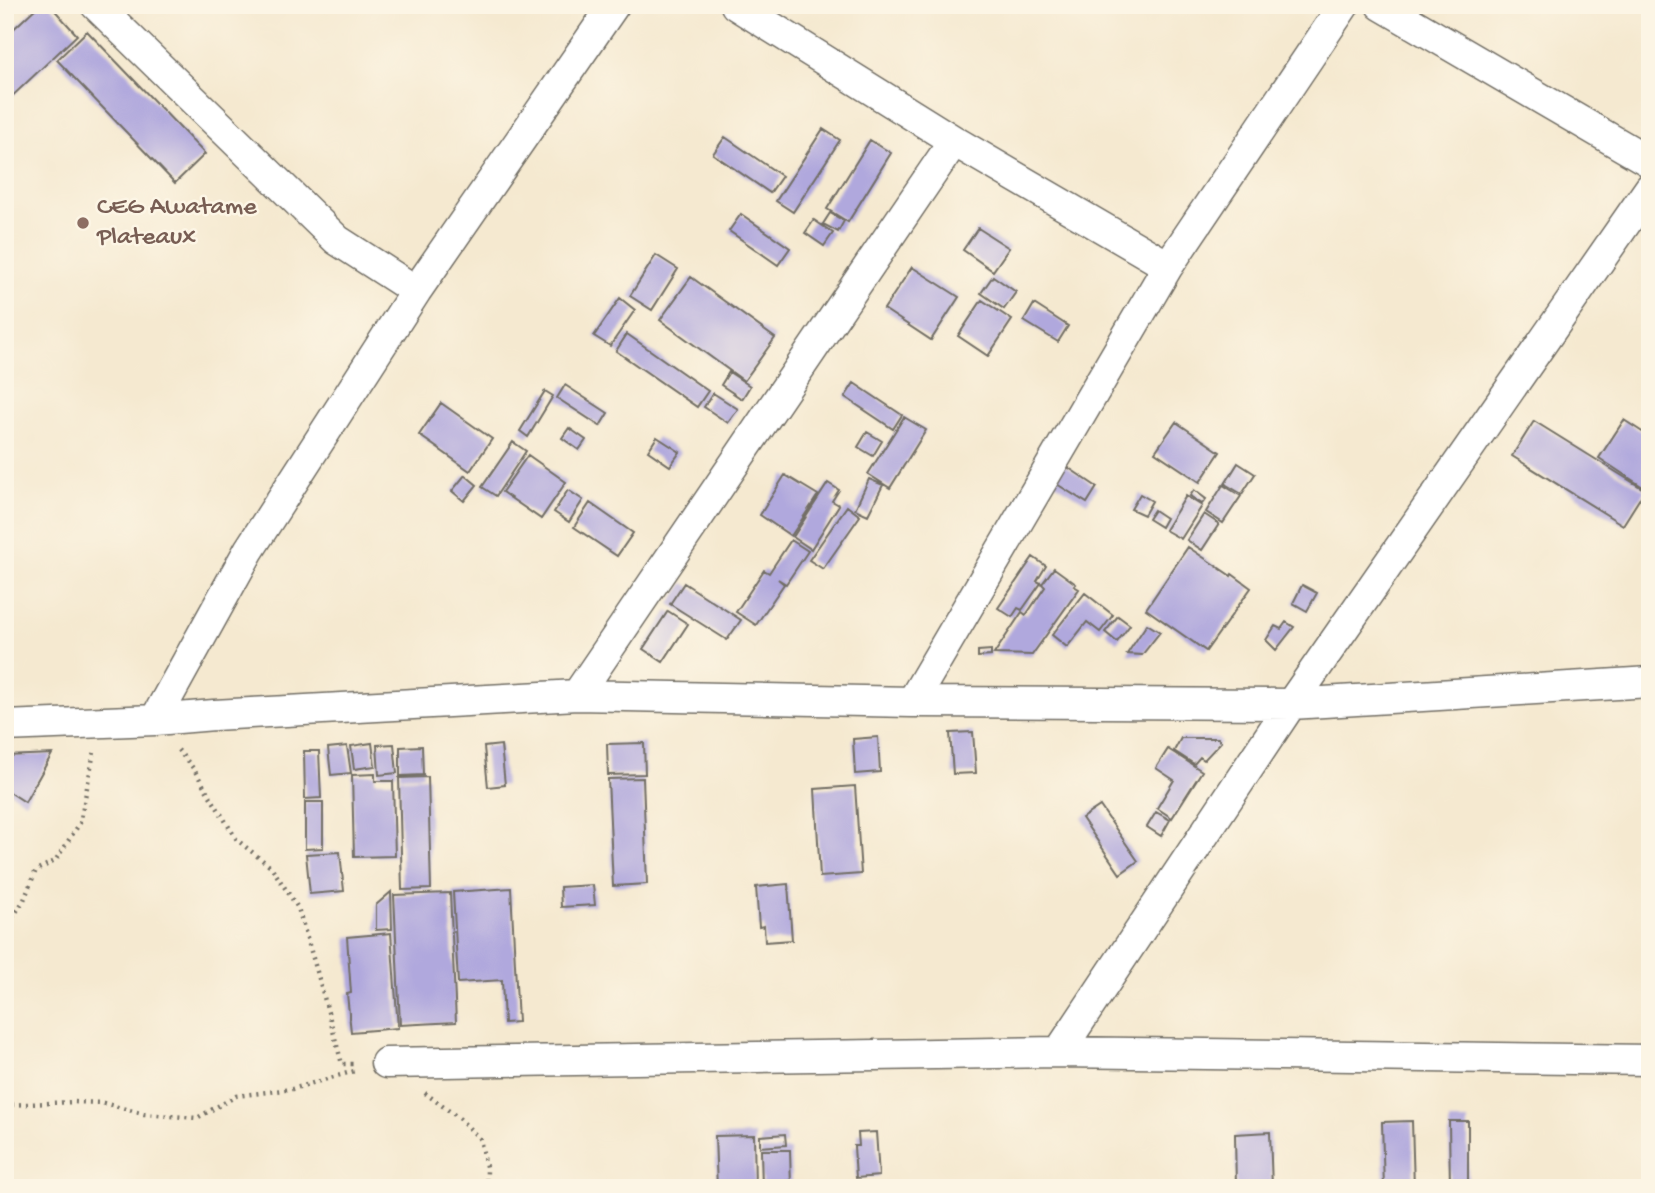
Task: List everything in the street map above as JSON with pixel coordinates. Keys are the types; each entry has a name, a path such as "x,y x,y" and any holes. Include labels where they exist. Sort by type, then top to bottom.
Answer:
{"street":[{"path":"96,5 337,240 416,291"},
{"path":"155,720 250,550 416,291 614,5"},
{"path":"736,5 954,141 1168,267"},
{"path":"912,702 1168,267 1344,5"},
{"path":"1381,5 1650,162"},
{"path":"578,695 954,141"},
{"path":"1059,1052 1290,704 1650,188"},
{"path":"5,726 155,720 578,695 912,702 1290,704 1650,682"},
{"path":"386,1063 1059,1052 1650,1060"}],"path":[{"path":"155,720 193,768 237,840 272,868 298,908 342,1064 386,1063 460,1119 480,1139 487,1171 486,1188"},
{"path":"5,929 24,900 36,870 55,861 80,823 94,756 95,722"},
{"path":"5,1105 103,1103 144,1114 197,1118 236,1096 292,1089 386,1063"}],"building":[{"path":"39,5 50,5 77,35 5,103 5,37"},
{"path":"87,31 205,154 175,183 57,60"},
{"path":"823,129 840,140 793,212 776,201"},
{"path":"725,137 782,176 770,193 713,154"},
{"path":"870,140 891,153 848,222 827,209"},
{"path":"830,213 844,221 838,232 823,224"},
{"path":"741,214 790,248 778,265 729,231"},
{"path":"814,220 833,233 824,246 805,233"},
{"path":"978,228 1009,248 993,271 963,250"},
{"path":"656,255 678,269 652,310 630,296"},
{"path":"912,267 959,297 931,340 884,309"},
{"path":"993,276 1016,292 1004,309 981,293"},
{"path":"691,277 775,338 744,381 660,320"},
{"path":"620,298 635,310 610,346 594,336"},
{"path":"982,300 1012,320 988,356 958,336"},
{"path":"1034,304 1068,326 1058,342 1024,321"},
{"path":"627,334 708,391 697,407 616,351"},
{"path":"729,372 750,386 742,399 721,385"},
{"path":"854,383 902,415 893,429 845,397"},
{"path":"565,385 608,413 600,426 557,398"},
{"path":"545,391 553,396 528,437 520,431"},
{"path":"713,393 738,409 728,423 704,407"},
{"path":"441,403 492,439 470,471 419,435"},
{"path":"904,417 926,430 890,488 868,474"},
{"path":"1624,420 1650,437 1650,484 1646,489 1599,458"},
{"path":"1534,421 1645,490 1623,525 1512,456"},
{"path":"1176,422 1220,452 1200,482 1155,452"},
{"path":"569,428 586,440 579,450 562,438"},
{"path":"867,432 882,441 873,456 858,447"},
{"path":"657,437 680,452 670,466 648,451"},
{"path":"513,442 526,451 496,496 482,487"},
{"path":"528,455 566,482 541,519 502,492"},
{"path":"1238,463 1255,474 1242,494 1225,484"},
{"path":"1063,464 1097,487 1087,503 1052,481"},
{"path":"465,475 477,485 464,501 452,491"},
{"path":"785,475 818,495 791,536 760,515"},
{"path":"869,479 883,485 868,515 855,509"},
{"path":"828,483 839,490 832,501 839,505 811,549 793,537"},
{"path":"1223,485 1241,496 1223,523 1206,512"},
{"path":"568,490 583,500 569,522 554,512"},
{"path":"1194,490 1206,499 1202,504 1190,496"},
{"path":"1140,494 1152,501 1144,515 1131,509"},
{"path":"1186,496 1202,506 1181,539 1165,530"},
{"path":"590,503 633,533 617,556 574,527"},
{"path":"847,506 860,516 823,569 809,560"},
{"path":"1154,510 1166,518 1161,527 1148,519"},
{"path":"1204,514 1219,524 1202,550 1187,540"},
{"path":"791,540 808,551 786,584 778,579 784,584 756,625 736,612 764,570 769,573"},
{"path":"1188,547 1251,588 1206,651 1146,609"},
{"path":"1033,557 1046,566 1037,581 1041,583 1022,610 1018,608 1012,617 998,608"},
{"path":"1054,568 1079,589 1032,655 994,654 1022,612 1026,615 1045,587 1042,584"},
{"path":"684,583 741,620 727,640 670,604"},
{"path":"1302,585 1317,593 1307,611 1293,603"},
{"path":"1085,593 1113,615 1100,632 1087,622 1067,647 1052,635"},
{"path":"668,611 688,624 663,662 643,649"},
{"path":"1118,616 1130,625 1117,642 1105,632"},
{"path":"1286,622 1294,627 1276,650 1266,640 1275,626 1281,629"},
{"path":"1147,624 1160,632 1142,655 1127,654"},
{"path":"991,650 991,656 978,657 978,651"},
{"path":"973,732 976,773 953,774 950,733"},
{"path":"878,737 880,772 855,774 853,739"},
{"path":"1181,738 1218,738 1221,742 1204,760 1200,757 1194,764 1174,751"},
{"path":"372,743 375,766 354,769 351,746"},
{"path":"644,743 645,774 608,775 607,744"},
{"path":"394,744 397,773 379,775 377,745"},
{"path":"501,745 505,785 488,787 484,747"},
{"path":"347,746 351,773 331,775 328,748"},
{"path":"422,746 423,775 400,776 400,747"},
{"path":"1168,749 1202,771 1172,818 1157,808 1174,780 1156,768"},
{"path":"304,751 319,751 321,798 305,799"},
{"path":"52,754 25,802 5,789 5,756"},
{"path":"375,774 375,781 393,781 395,856 354,857 352,775"},
{"path":"428,777 431,889 402,890 399,778"},
{"path":"643,778 647,884 613,886 608,779"},
{"path":"855,786 861,874 820,877 815,789"},
{"path":"305,802 323,802 323,848 305,849"},
{"path":"1100,806 1138,861 1120,874 1082,818"},
{"path":"1156,812 1170,820 1161,836 1147,827"},
{"path":"340,852 344,891 310,894 306,854"},
{"path":"788,884 792,940 765,942 764,926 759,927 756,887"},
{"path":"593,885 595,905 561,907 560,887"},
{"path":"511,888 518,1022 504,1023 502,980 458,983 453,892"},
{"path":"391,892 392,929 376,930 376,905"},
{"path":"450,893 456,1022 400,1025 394,895"},
{"path":"391,933 398,1028 351,1032 347,994 351,993 347,937"},
{"path":"1412,1121 1414,1188 1384,1188 1382,1122"},
{"path":"1449,1121 1468,1121 1468,1188 1450,1188"},
{"path":"876,1132 879,1176 856,1178 854,1146 859,1146 858,1133"},
{"path":"1270,1132 1272,1188 1236,1188 1235,1134"},
{"path":"785,1134 786,1145 760,1147 760,1136"},
{"path":"754,1135 755,1188 717,1188 715,1136"},
{"path":"761,1150 790,1150 791,1188 762,1188"}],"place":[{"name":"CEG Awatame Plateaux","path":"83,223"}]}
